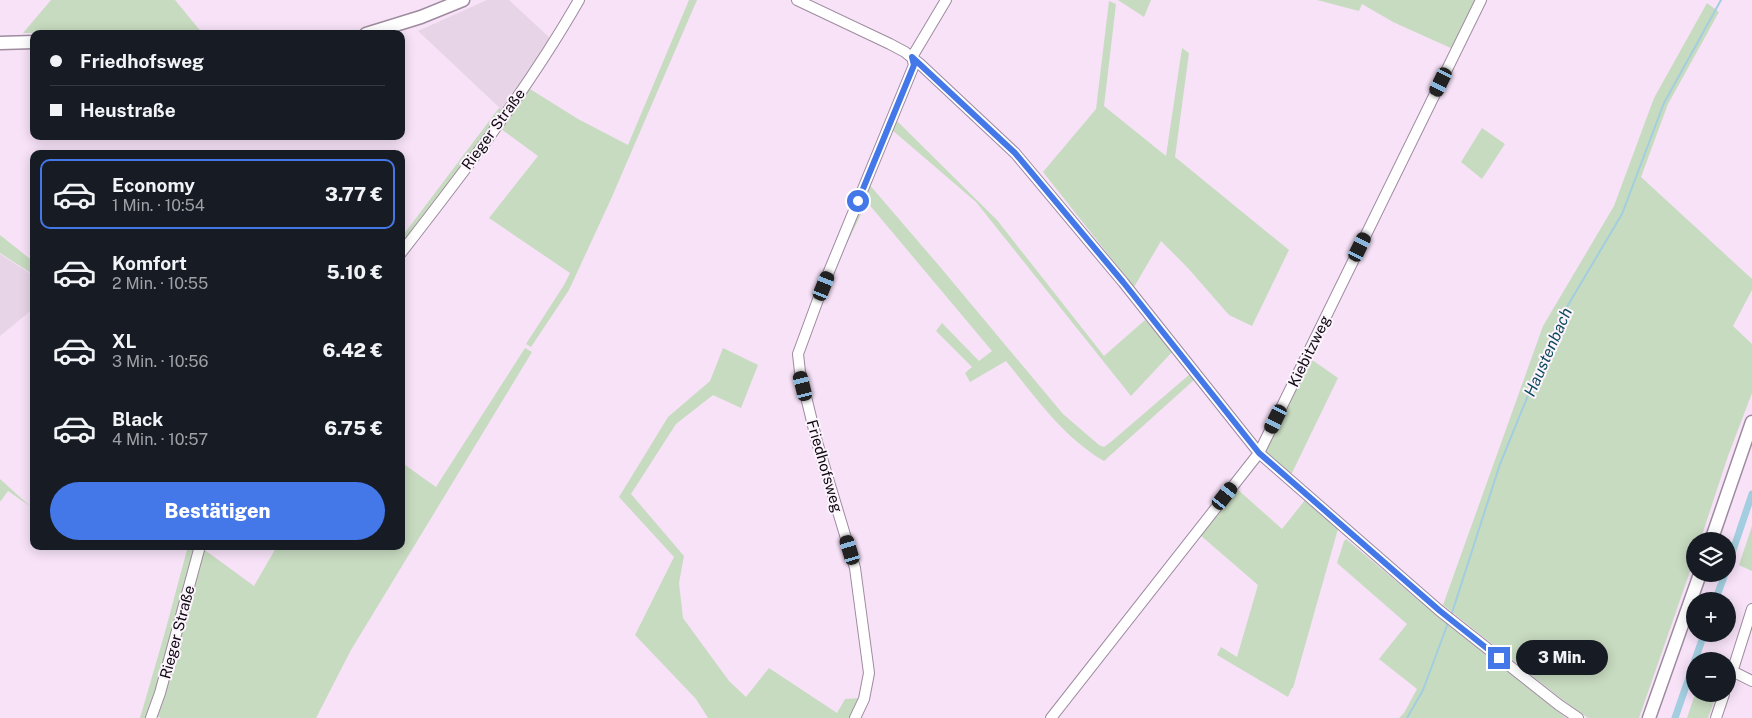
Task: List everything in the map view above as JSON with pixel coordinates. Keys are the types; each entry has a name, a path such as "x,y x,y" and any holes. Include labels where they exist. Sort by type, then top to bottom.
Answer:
{"main road":[{"path":"379,30 422,17 463,0"},
{"path":"3,42 30,42"},
{"path":"1714,532 1752,422"},
{"path":"1649,718 1697,582"}],"street":[{"name":"Rieger Straße","path":"405,248 481,147 537,68 555,42 579,0"},
{"path":"798,0 890,44 912,57 1015,153 1123,282 1259,453 1453,622 1578,718"},
{"name":"Friedhofsweg","path":"855,718 864,699 869,674 855,568 817,442 800,372 798,354 837,252 914,65 912,57 946,0"},
{"name":"Kiebitzweg","path":"1051,718 1259,453 1482,0"},
{"name":"Rieger Straße","path":"151,718 160,693 199,550"},
{"path":"1736,659 1752,609"},
{"path":"1736,673 1752,681"},
{"path":"1716,718 1721,702"}],"shaded area":[{"path":"487,0 509,0 551,39 503,111 418,31"},
{"path":"0,254 30,273 30,311 0,336"}],"green space":[{"path":"51,0 175,0 200,30 30,30 30,33 23,33"},
{"path":"689,0 697,0 611,199 569,290 531,347 526,344 570,273 489,218 538,156 501,129 530,89 578,119 628,145"},
{"path":"1118,0 1151,0 1144,17"},
{"path":"1317,0 1477,0 1453,49 1393,22 1362,4 1359,11"},
{"path":"1109,1 1116,4 1104,106 1166,156 1182,48 1189,53 1175,157 1289,250 1252,326 1229,315 1187,267 1161,241 1134,287 1043,172 1096,109"},
{"path":"1707,3 1719,12 1668,104 1641,177 1752,279 1752,290 1733,326 1752,344 1752,393 1728,456 1703,532 1686,532 1686,582 1639,718 1588,718 1443,605 1543,326 1614,206 1654,98"},
{"path":"499,108 503,111 405,243 405,233"},
{"path":"895,119 997,220 1104,356 1145,320 1173,351 1131,396 976,202 891,129"},
{"path":"1482,128 1505,144 1482,179 1461,162"},
{"path":"868,183 1063,414 1099,445 1104,447 1112,441 1190,374 1194,380 1104,461 1063,429 1039,403 1006,361 970,382 965,373 972,367 936,331 942,323 979,361 992,351 867,202 847,243 843,242"},
{"path":"0,235 30,259 30,272 0,253"},
{"path":"525,348 532,352 351,650 316,718 161,718 156,716 201,550 205,550 254,586 275,550 405,550 405,465 436,487"},
{"path":"723,348 758,365 741,408 713,395 676,424 631,494 684,556 679,583 683,618 729,681 746,697 769,668 837,713 845,699 861,698 850,718 708,718 696,699 635,635 674,557 619,497 668,417 710,381"},
{"path":"1308,357 1338,378 1289,476 1266,456 1265,448"},
{"path":"0,479 30,506 8,491 0,502"},
{"path":"1236,488 1282,529 1305,500 1338,529 1293,688 1288,697 1217,655 1221,647 1237,657 1258,585 1199,534"},
{"path":"1752,526 1752,571 1739,565"},
{"path":"1346,539 1441,619 1566,718 1399,718 1404,713 1417,689 1379,659 1407,624 1337,563"},
{"path":"187,550 196,550 148,718 140,718"},
{"path":"1692,702 1714,702 1708,718 1687,718"}],"waterway":[{"name":"Haustenbach","path":"1451,616 1500,464 1558,322 1622,214 1664,103 1721,0"},
{"path":"1736,541 1752,494"},
{"path":"1718,592 1722,582"},
{"name":"Haustenbach","path":"1407,718 1423,690 1448,623"},
{"path":"1675,718 1701,642"}],"route":[{"path":"858,201 888,124 914,65 912,57 1015,153 1123,282 1259,453 1440,611 1499,658"}]}
